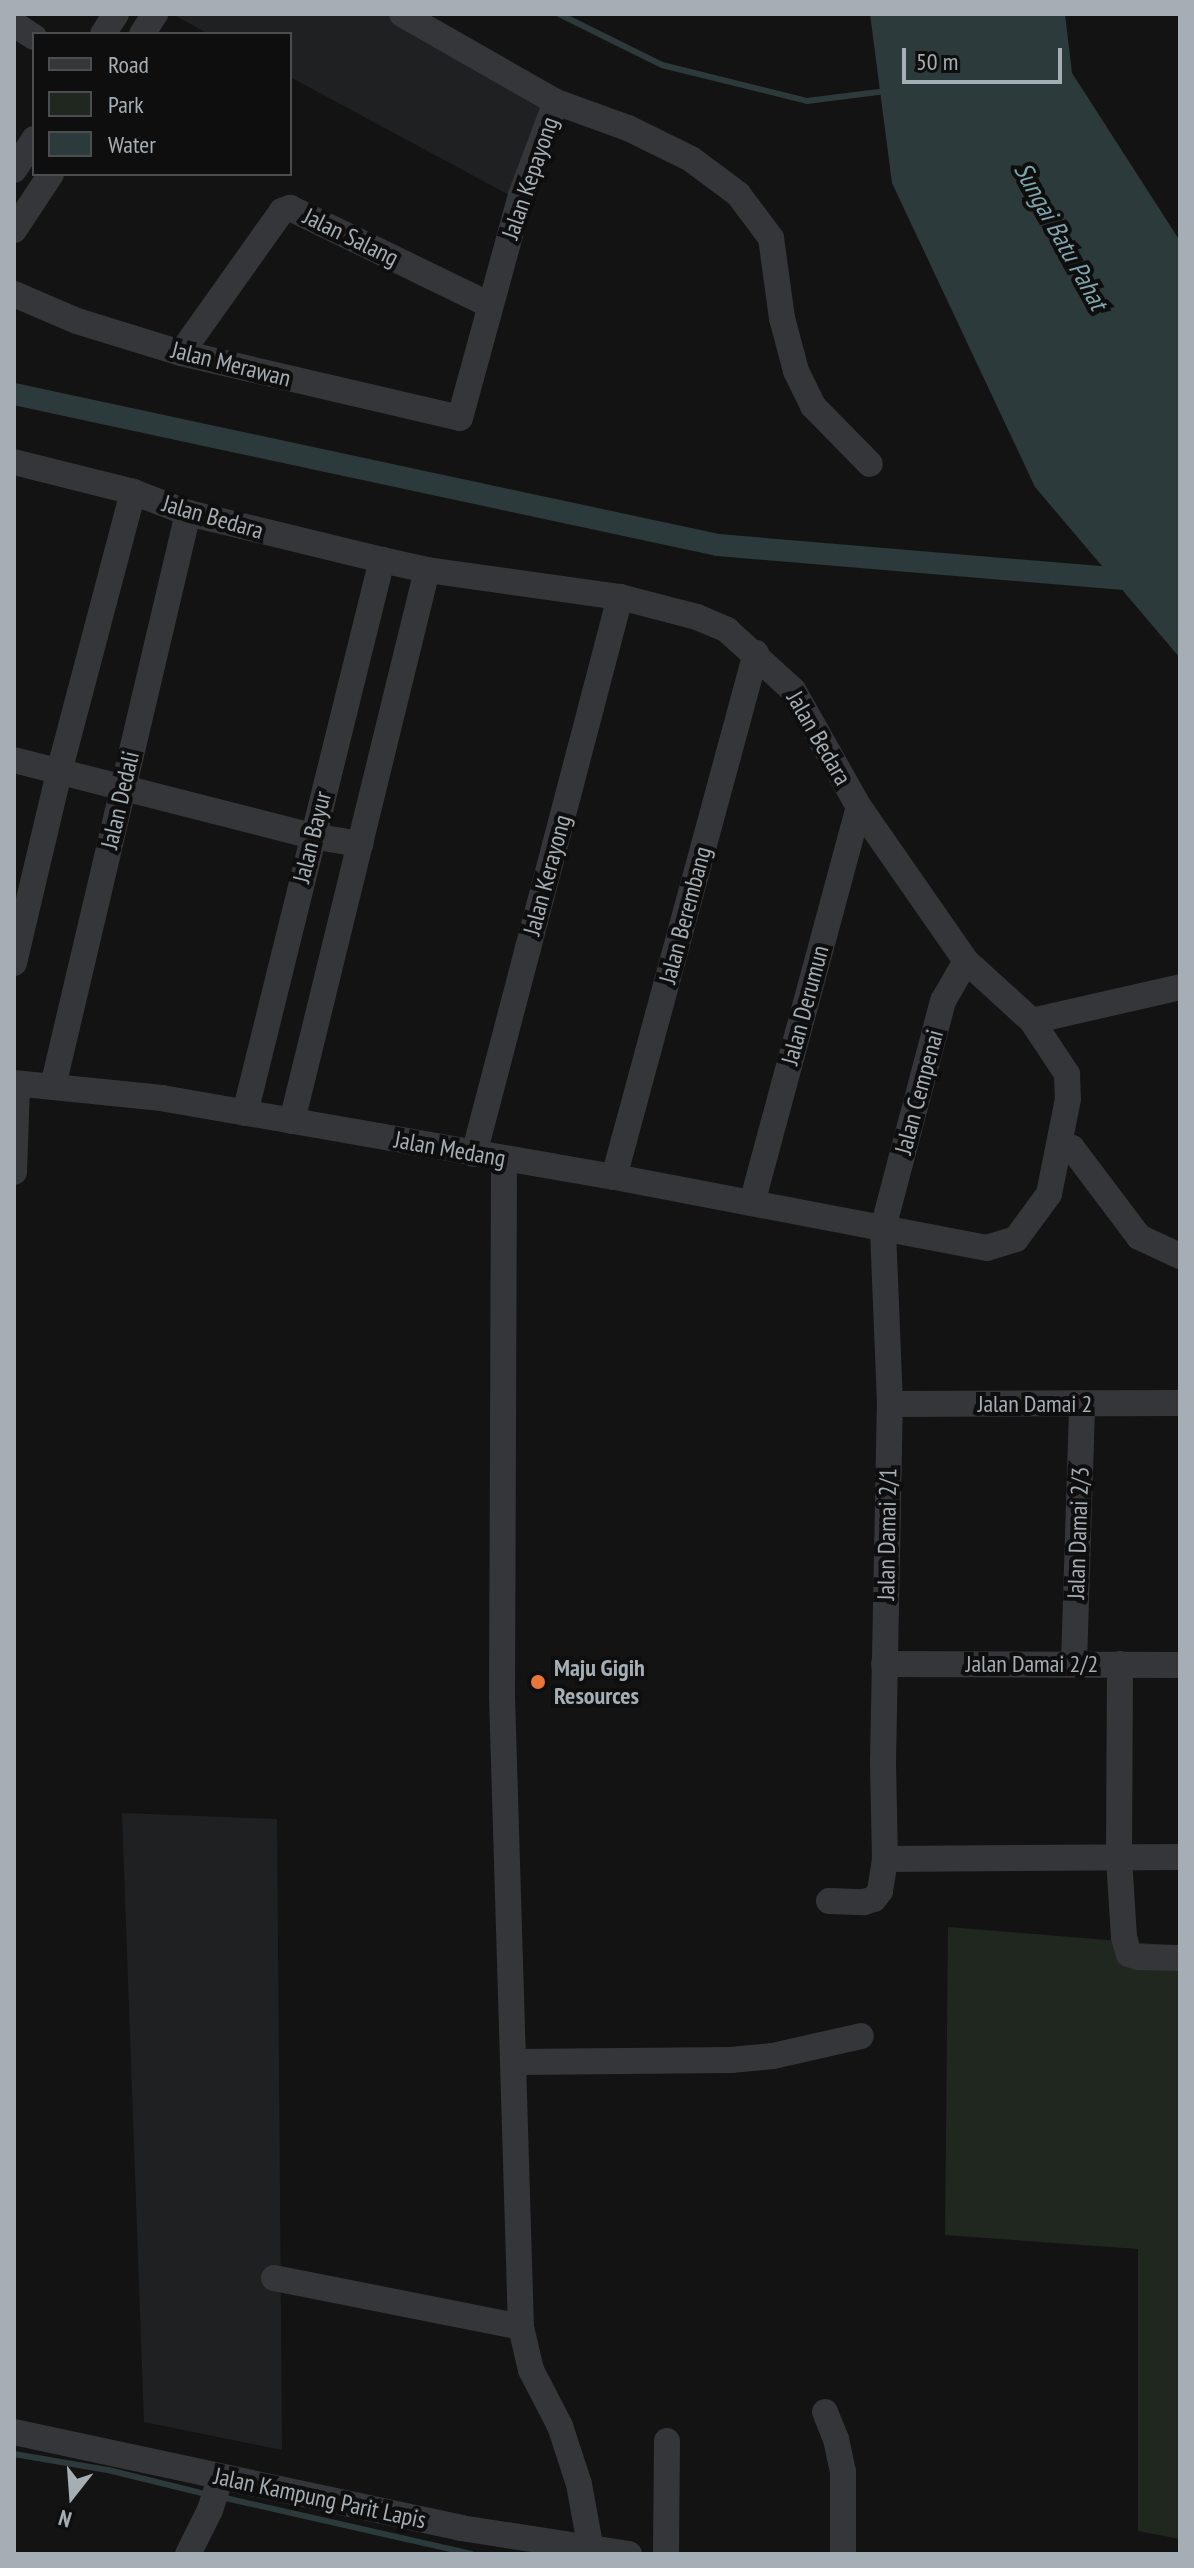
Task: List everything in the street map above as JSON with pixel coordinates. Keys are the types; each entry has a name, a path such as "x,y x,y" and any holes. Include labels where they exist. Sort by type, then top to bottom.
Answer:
{"street":[{"path":"104,32 116,14"},
{"path":"143,32 155,14"},
{"name":"Jalan Kepayong","path":"402,14 556,102 521,195 463,413 453,418"},
{"path":"14,24 32,36"},
{"path":"556,102 628,128 691,159 738,194 771,238 782,318 796,371 813,406 870,464"},
{"path":"14,170 32,142"},
{"path":"14,230 50,176"},
{"name":"Jalan Salang","path":"181,353 282,211 290,208 490,305"},
{"name":"Jalan Merawan","path":"14,294 77,321 181,353 453,418"},
{"name":"Jalan Bedara","path":"14,462 133,492 188,513 382,560 427,570 620,597 697,617 727,630 756,653 793,690 859,807 966,961 1032,1021 1067,1074 1068,1099 1061,1146 1049,1194 1016,1239 987,1248 883,1228"},
{"path":"14,963 59,772 133,492"},
{"name":"Jalan Dedali","path":"53,1086 188,513"},
{"name":"Jalan Bayur","path":"245,1113 382,560"},
{"name":"Jalan Bayur","path":"292,1121 427,570"},
{"name":"Jalan Kerayong","path":"474,1154 620,597"},
{"name":"Jalan Berembang","path":"614,1177 756,653"},
{"path":"14,760 312,836 360,844"},
{"name":"Jalan Derumun","path":"752,1203 859,807"},
{"name":"Jalan Cempenai","path":"890,1404 883,1228 943,1001 966,961"},
{"path":"1032,1021 1180,987"},
{"path":"14,1172 15,1084"},
{"name":"Jalan Medang","path":"15,1084 162,1098 614,1177 883,1228"},
{"path":"1061,1146 1072,1148 1139,1237 1180,1256"},
{"path":"504,1159 502,1696 521,2327 531,2370 565,2441 579,2484 591,2550"},
{"name":"Jalan Damai 2/3","path":"1074,1663 1082,1403"},
{"name":"Jalan Damai 2","path":"890,1404 1180,1403"},
{"name":"Jalan Damai 2/1","path":"829,1901 864,1902 874,1899 880,1891 885,1859 884,1664 890,1404"},
{"name":"Jalan Damai 2/2","path":"884,1664 1180,1665"},
{"path":"1120,1664 1119,1858 1124,1937 1129,1954 1180,1958"},
{"path":"885,1859 1180,1857"},
{"path":"515,2062 731,2060 773,2056 861,2036"},
{"path":"274,2278 521,2327"},
{"path":"825,2412 836,2439 843,2472 843,2554"},
{"name":"Jalan Kampung Parit Lapis","path":"14,2432 217,2491 629,2554"},
{"path":"666,2554 667,2441"},
{"path":"188,2554 217,2491"}],"shaded area":[{"path":"172,14 416,14 564,99 526,204 292,78 292,32 205,32"},
{"path":"122,1813 277,1819 282,2450 144,2422"}],"green space":[{"path":"948,1927 1180,1946 1180,2539 1138,2531 1138,2249 945,2235"}],"water":[{"name":"Sungai Batu Pahat","path":"870,14 1065,14 1072,73 1180,241 1180,658 1035,487 892,183"}],"waterway":[{"path":"559,14 662,65 807,101 886,91"},
{"path":"14,394 718,545 1180,584"},
{"path":"14,2454 108,2470 210,2495"},
{"path":"221,2497 472,2554"}],"place":[{"name":"Maju Gigih Resources","path":"538,1682"}]}
